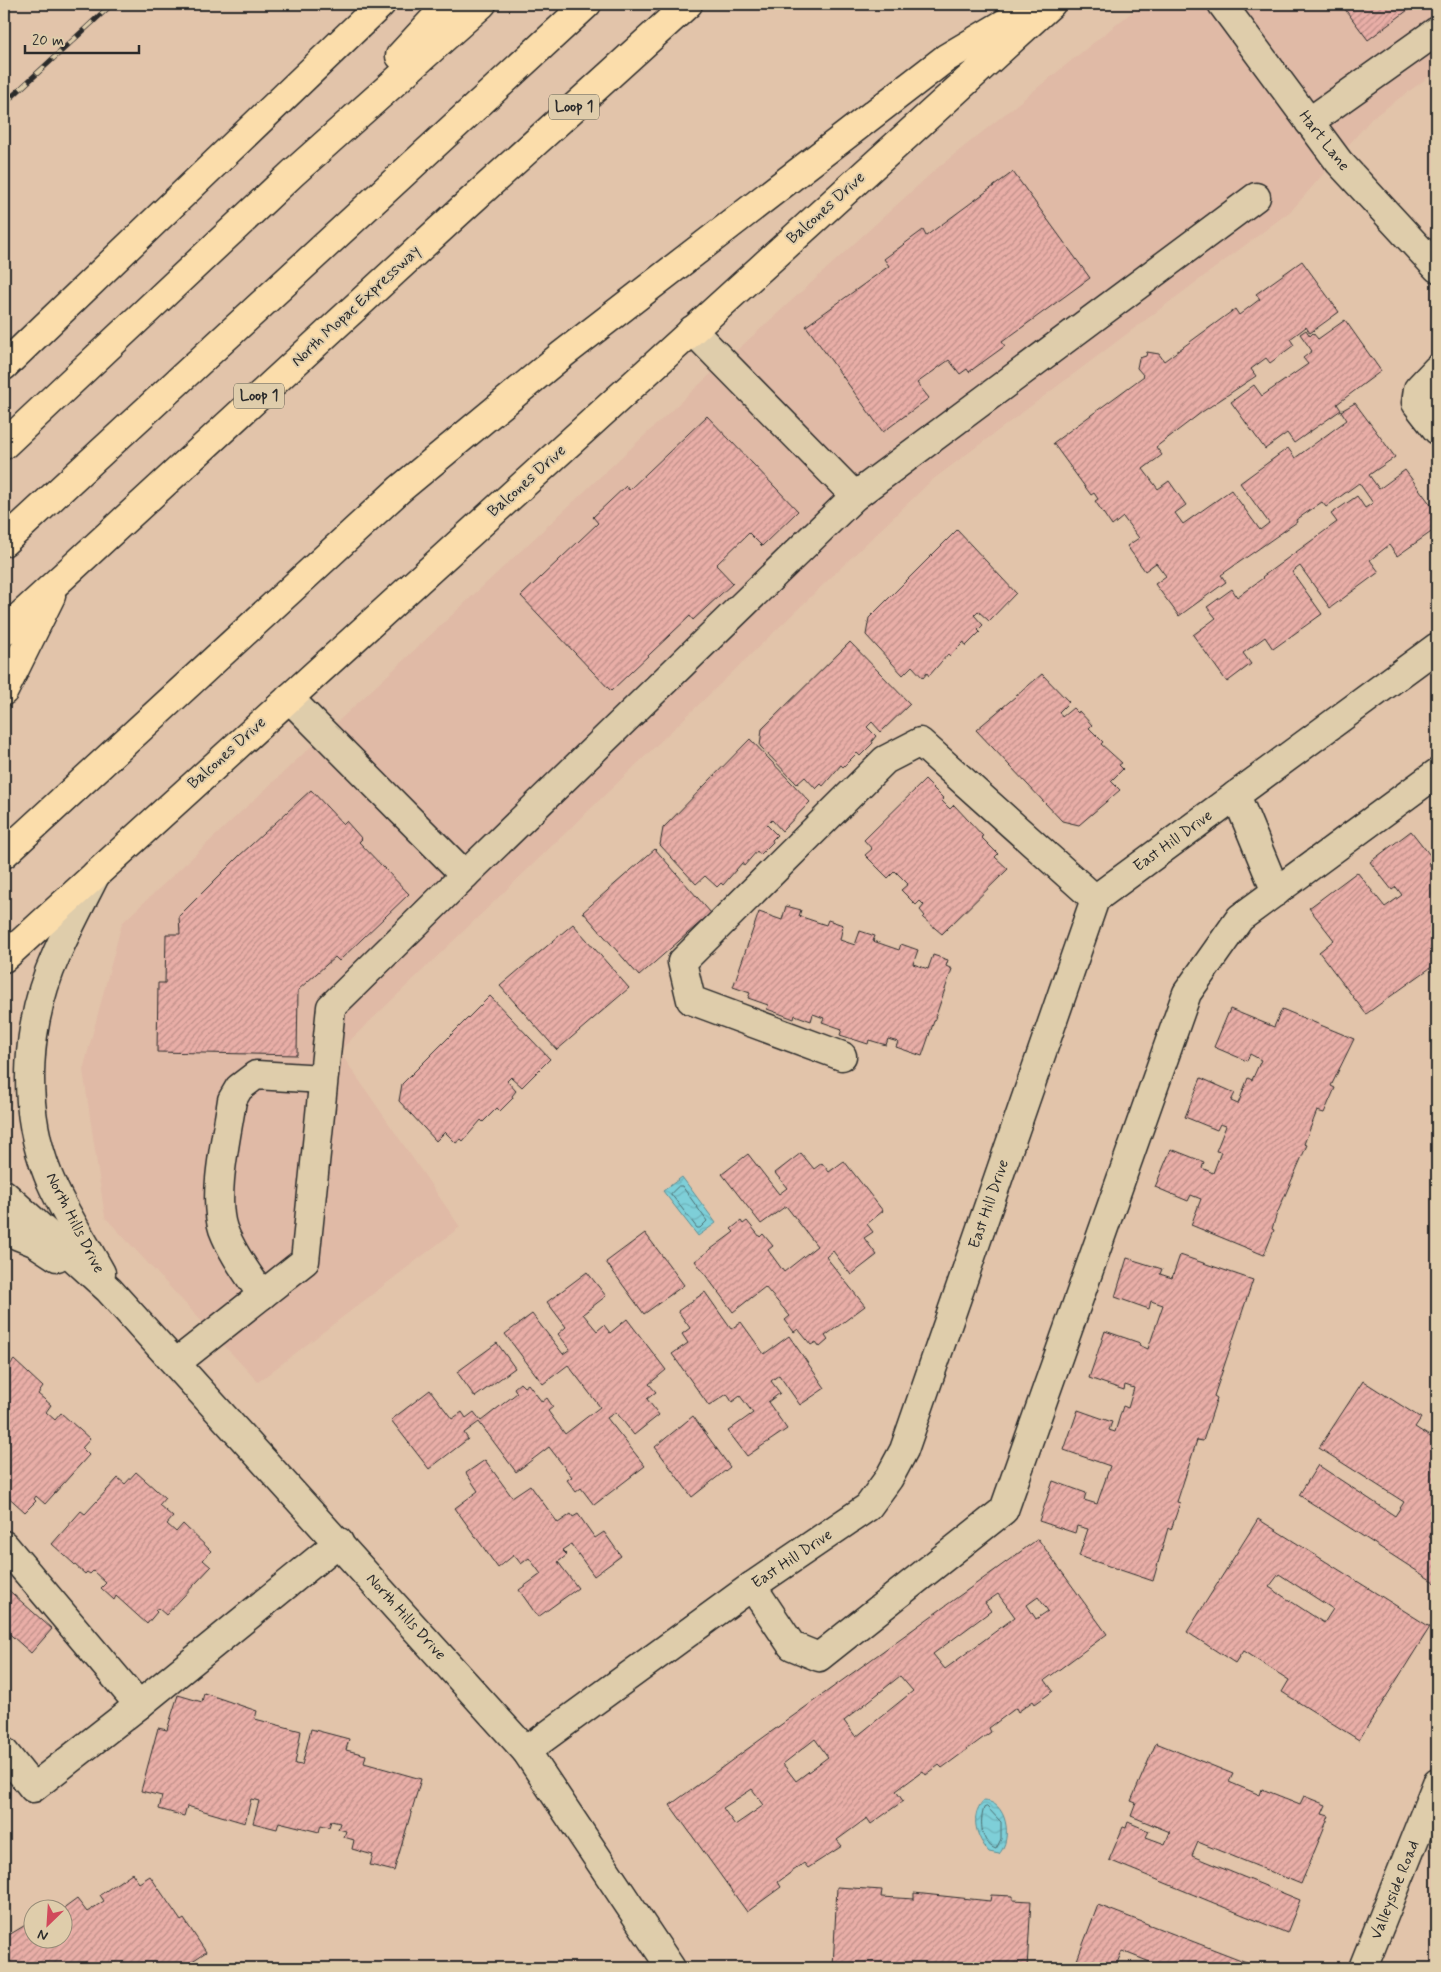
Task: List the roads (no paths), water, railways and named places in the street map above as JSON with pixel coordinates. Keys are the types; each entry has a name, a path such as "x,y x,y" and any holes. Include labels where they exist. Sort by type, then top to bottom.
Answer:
{"main road":[{"path":"4,366 381,4"},
{"path":"293,173 448,4"},
{"path":"4,445 293,173 482,4"},
{"path":"4,542 587,4"},
{"name":"North Mopac Expressway","path":"4,631 453,216 688,4"},
{"path":"4,854 400,489 563,354 946,58 1036,4"},
{"name":"Balcones Drive","path":"4,958 98,870 1051,4"},
{"path":"4,691 57,582"}],"street":[{"name":"Hart Lane","path":"1222,4 1339,162 1437,268"},
{"path":"1309,122 1437,31"},
{"path":"176,1363 305,1261 330,1007 855,496 1256,198"},
{"path":"692,330 855,496"},
{"path":"1437,369 1418,389 1416,403 1437,430"},
{"name":"East Hill Drive","path":"526,1751 752,1586 868,1507 889,1478 904,1450 1095,899 1437,646"},
{"path":"289,698 465,875"},
{"path":"842,1056 691,1000 682,962 885,760 920,742 1095,899"},
{"path":"752,1586 792,1646 819,1657 1004,1510 1187,993 1240,918 1437,773"},
{"path":"1236,795 1276,892"},
{"name":"North Hills Drive","path":"98,870 56,954 43,991 34,1030 30,1070 32,1119 48,1176 110,1290"},
{"path":"262,1295 230,1246 222,1227 219,1196 232,1100 239,1088 256,1075 323,1079"},
{"name":"North Hills Drive","path":"4,1194 110,1290 526,1751 671,1968"},
{"path":"4,1230 34,1242 110,1290"},
{"path":"4,1752 33,1788 139,1705 339,1542"},
{"path":"4,1545 139,1705"},
{"name":"Valleyside Road","path":"1363,1968 1437,1783"}],"water":[{"path":"682,1177 716,1223 698,1236 663,1191"},
{"path":"983,1801 991,1802 998,1807 1005,1822 1006,1839 999,1854 989,1852 978,1834 976,1814"}],"railway":[{"path":"4,104 112,4"}]}
